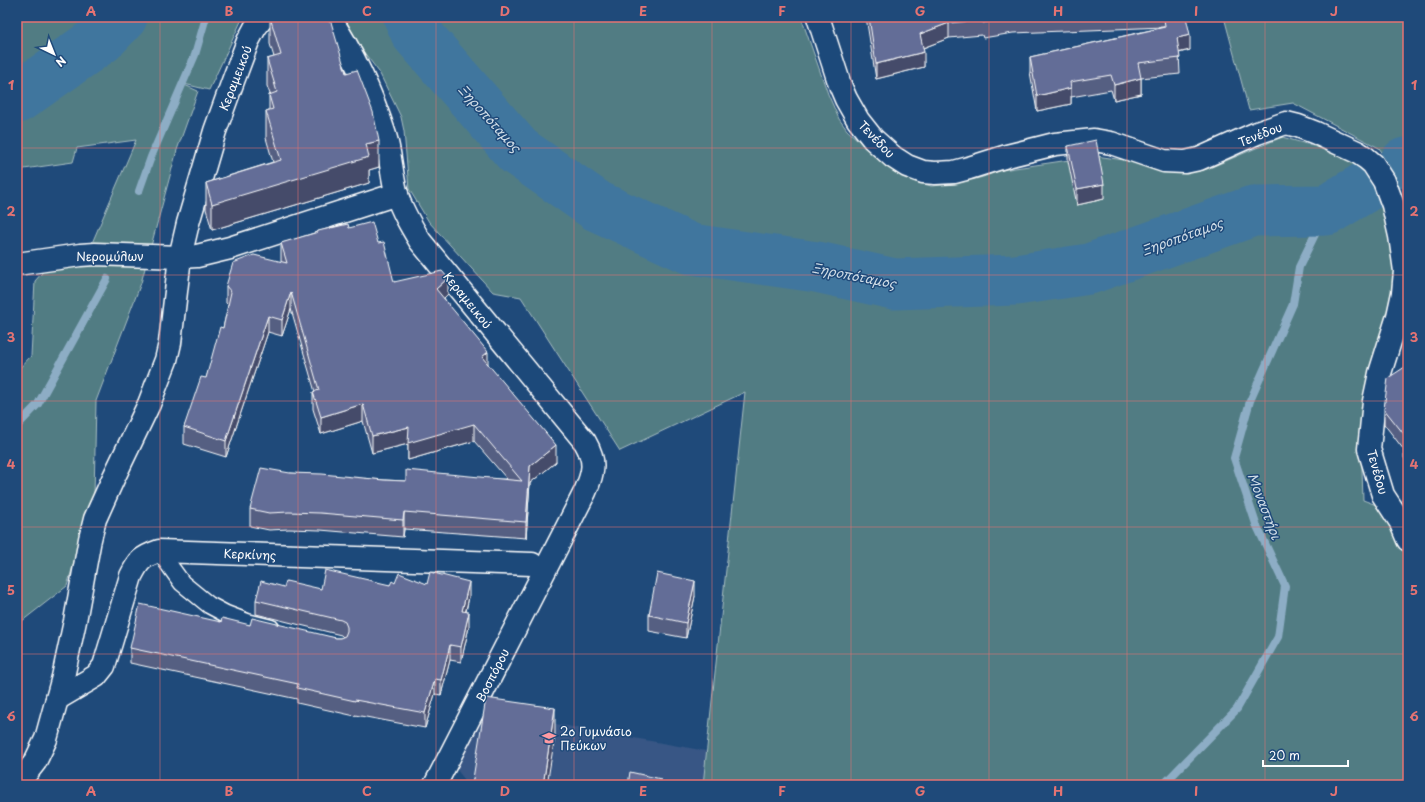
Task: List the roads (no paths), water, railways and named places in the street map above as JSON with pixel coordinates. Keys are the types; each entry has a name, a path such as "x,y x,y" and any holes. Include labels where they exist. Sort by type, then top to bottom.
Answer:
{"street":[{"name":"Κεραμεικού","path":"17,785 29,772 42,750 63,677 75,621 87,552 95,519 149,404 168,352 180,257 188,223 215,131 248,41 255,28 264,17"},
{"name":"Κεραμεικού","path":"329,17 368,89 385,136 397,194 404,214 420,241 571,424 590,451 593,463 592,476 585,492 540,564"},
{"name":"Τενέδου","path":"818,17 833,65 846,99 858,120 873,139 898,161 923,172 954,172 1007,156 1055,144 1094,140 1111,143 1164,161 1185,162 1199,159 1257,133 1286,123 1316,133 1357,152 1373,164 1384,181 1393,205 1400,236 1405,271 1403,293 1398,316 1380,373 1374,401 1369,448 1383,495 1400,521 1408,540"},
{"name":"Νερομύλων","path":"17,264 80,255 110,253 180,257 197,256 230,248 397,194"},
{"name":"Κερκίνης","path":"56,699 96,676 104,666 131,576 137,564 146,555 159,551 540,564"},
{"name":"Βοσπόρου","path":"435,785 540,564"}],"lane":[{"path":"159,551 182,583 209,605 226,614 240,619 285,631"}],"waterway":[{"name":"Ξηροπόταμος","path":"17,98 101,39 122,17"},
{"path":"139,191 151,157 195,55 206,17"},
{"name":"Ξηροπόταμος","path":"409,17 416,33 518,151 597,206 691,249 817,267 894,284 1016,280 1089,269 1253,211 1327,210 1372,183"},
{"name":"Μοναστήρι","path":"1163,785 1237,709 1278,637 1285,586 1256,524 1234,458 1250,401 1293,304 1299,267 1327,210"},
{"path":"17,426 38,404 107,279"}],"place":[{"name":"2ο Γυμνάσιο Πεύκων","path":"549,738"}]}
